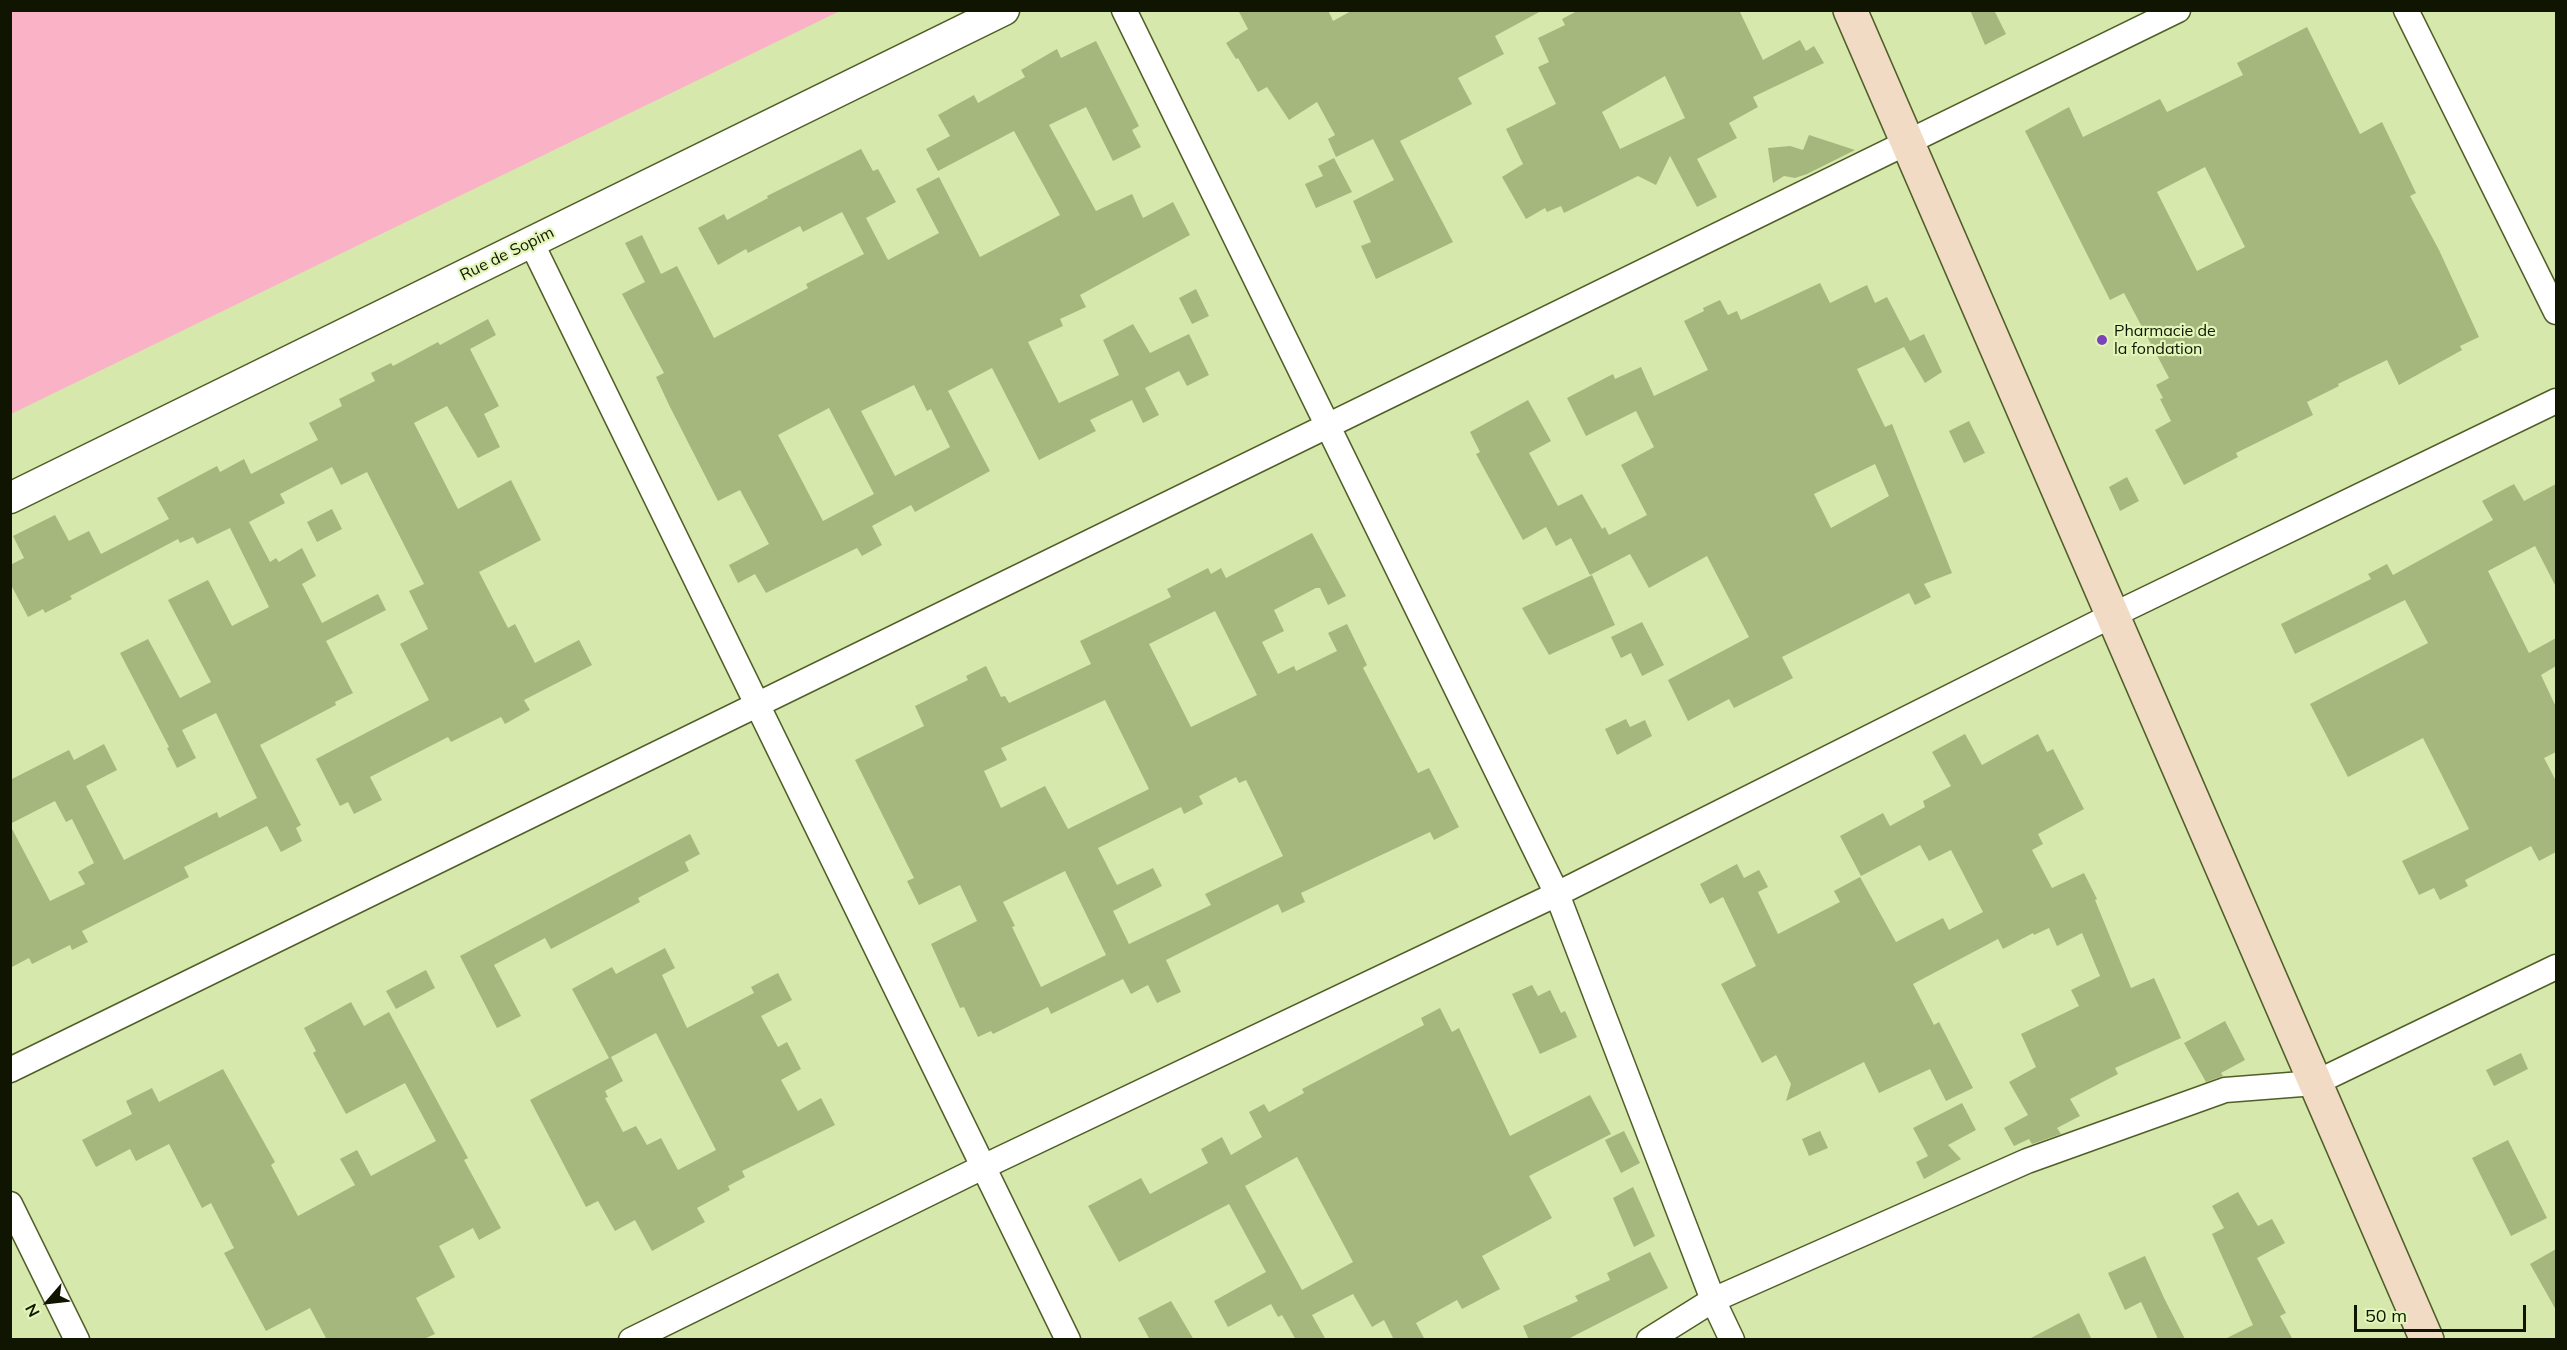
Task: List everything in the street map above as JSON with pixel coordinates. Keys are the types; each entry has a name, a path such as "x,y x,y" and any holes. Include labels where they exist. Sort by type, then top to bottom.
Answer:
{"main road":[{"path":"1850,10 2427,1340"}],"street":[{"name":"Rue de Sopim","path":"10,498 1004,10"},
{"path":"1124,10 1557,894 1713,1300 1732,1340"},
{"path":"10,1070 2178,10"},
{"path":"2406,10 2556,312"},
{"path":"531,242 985,1166 1068,1340"},
{"path":"631,1340 985,1166 1557,894 2111,616 2556,401"},
{"path":"1650,1340 1713,1300 2027,1161 2224,1090 2314,1083 2556,967"},
{"path":"10,1204 77,1340"}],"shaded area":[{"path":"11,10 840,10 840,11 11,414"}],"building":[{"path":"1238,10 1328,10 1333,21 1353,10 1543,10 1495,36 1504,54 1458,78 1472,104 1400,141 1453,242 1376,279 1361,246 1371,242 1353,201 1394,180 1373,139 1336,157 1328,139 1335,135 1317,102 1289,120 1267,87 1258,92 1238,58 1236,59 1226,43 1248,29"},
{"path":"1579,10 1739,10 1763,60 1800,40 1806,51 1814,46 1824,63 1753,97 1758,107 1729,123 1737,138 1697,159 1717,197 1697,207 1670,156 1656,185 1638,176 1564,213 1561,206 1547,212 1545,208 1526,219 1502,177 1523,164 1506,129 1556,104 1538,67 1549,62 1538,38 1565,25 1562,19","holes":["1665,76 1685,118 1620,149 1602,112"]},
{"path":"1970,10 1994,10 2006,34 1985,45"},
{"path":"2307,27 2360,134 2382,122 2416,193 2410,196 2439,250 2479,337 2460,346 2462,350 2399,385 2387,360 2338,384 2339,386 2307,402 2313,415 2236,453 2238,457 2184,485 2155,430 2171,421 2156,385 2169,378 2124,293 2110,300 2025,131 2069,107 2083,137 2160,99 2167,112 2243,75 2237,63","holes":["2205,167 2245,247 2197,271 2157,192"]},
{"path":"1096,41 1139,126 1132,130 1141,147 1113,161 1086,107 1049,125 1096,211 1132,194 1143,218 1173,202 1190,235 1080,295 1086,307 1060,319 1063,326 1028,342 1059,403 1119,375 1103,340 1133,324 1150,353 1189,334 1209,375 1187,386 1179,371 1145,388 1159,415 1143,423 1132,400 1090,420 1096,431 1039,460 992,368 948,391 990,471 915,512 911,505 872,526 882,545 862,556 857,548 766,593 755,574 738,583 729,565 769,544 740,490 718,501 669,405 656,377 664,373 622,294 645,282 625,243 642,235 661,274 677,266 714,338 808,288 806,284 864,254 842,212 803,232 800,226 748,253 746,249 718,265 698,228 724,214 727,220 768,198 767,196 861,149 873,171 878,169 896,202 866,218 888,260 939,233 916,189 939,177 980,257 1060,215 1014,131 938,171 926,149 950,136 938,115 974,95 978,103 1025,77 1021,70 1057,49 1061,58","holes":["914,385 927,411 931,409 950,447 895,476 861,411","829,408 874,494 823,521 778,435"]},
{"path":"1809,135 1855,150 1807,174 1795,178 1784,176 1773,183 1768,148 1790,146 1803,150"},
{"path":"1334,158 1352,192 1316,208 1305,184 1323,176 1318,166"},
{"path":"1820,283 1830,303 1867,285 1875,303 1887,297 1910,341 1924,334 1942,372 1925,383 1904,347 1857,369 1885,427 1892,424 1952,573 1924,584 1931,597 1915,605 1909,593 1782,657 1793,678 1734,708 1729,699 1688,721 1668,680 1749,637 1707,556 1649,588 1630,554 1590,575 1571,538 1556,546 1546,527 1523,540 1476,454 1480,452 1470,432 1528,400 1551,441 1529,453 1558,506 1582,494 1602,529 1605,527 1609,535 1647,515 1621,465 1654,447 1636,411 1586,436 1567,398 1613,374 1615,379 1641,367 1654,396 1708,370 1684,321 1720,300 1728,315 1737,311 1741,320","holes":["1875,464 1889,496 1831,528 1814,494"]},
{"path":"1196,289 1209,316 1192,324 1179,298"},
{"path":"488,319 496,335 470,349 499,406 484,414 500,447 478,458 447,406 414,423 458,509 511,480 541,540 479,572 508,628 515,624 535,663 579,640 592,665 524,700 530,710 505,724 501,717 451,742 448,737 370,777 382,800 354,814 348,802 340,806 316,759 429,700 400,644 428,629 409,591 424,584 367,472 341,485 332,467 280,494 285,503 249,522 270,562 276,558 279,562 302,548 316,576 302,584 322,623 378,594 386,610 326,641 353,693 335,702 336,705 260,745 301,825 296,828 302,841 281,852 267,826 184,867 189,877 82,931 88,942 72,950 70,945 32,964 29,958 10,968 10,825 50,901 85,884 78,872 94,863 72,819 66,822 55,801 10,824 10,780 69,750 74,760 104,744 117,770 86,786 124,860 217,812 219,818 257,798 216,713 182,730 196,758 177,768 167,748 169,747 120,653 148,639 180,698 211,682 168,600 208,580 232,626 269,607 230,528 197,544 193,537 180,543 178,539 70,596 72,599 45,613 43,609 28,617 10,583 10,565 24,558 13,536 55,515 69,541 89,531 101,554 169,519 157,498 217,466 220,472 244,459 251,474 318,440 309,423 342,406 339,399 375,381 371,373 391,363 393,366 438,342 440,345"},
{"path":"1969,421 1985,453 1964,463 1949,431"},
{"path":"2127,477 2139,501 2120,511 2109,487"},
{"path":"2514,484 2524,501 2556,484 2556,587 2535,546 2488,571 2529,653 2556,638 2556,666 2541,675 2556,707 2556,752 2544,758 2556,781 2556,852 2539,861 2531,846 2465,880 2468,886 2440,900 2434,888 2419,895 2402,861 2469,829 2423,738 2348,777 2310,704 2428,643 2405,600 2295,654 2281,624 2371,579 2368,574 2387,564 2393,575 2493,520 2482,501"},
{"path":"332,509 342,529 317,542 307,522"},
{"path":"1312,533 1346,596 1328,605 1320,588 1316,588 1274,610 1284,631 1262,642 1278,674 1294,666 1296,671 1337,651 1328,633 1347,624 1367,665 1363,668 1418,773 1429,768 1459,827 1434,840 1430,832 1301,893 1305,902 1282,913 1278,904 1166,960 1181,992 1157,1003 1148,985 1131,994 1123,979 1051,1014 1048,1007 993,1034 991,1031 978,1037 964,1007 960,1008 931,944 977,921 960,885 919,905 907,881 914,878 855,760 924,726 915,706 968,680 966,676 986,666 1001,697 1005,696 1009,703 1091,664 1080,641 1171,597 1167,589 1208,568 1211,574 1221,568 1226,578","holes":["1215,611 1257,695 1191,727 1149,644","1105,700 1149,789 1068,829 1045,786 1001,808 984,771 1007,760 1001,748","1236,777 1239,783 1246,780 1283,856 1205,894 1211,905 1129,944 1113,911 1162,886 1153,868 1117,885 1098,848 1181,807 1184,814 1203,804 1199,796","1065,871 1106,955 1041,987 1012,927 1015,926 1003,902"]},
{"path":"1592,575 1615,625 1549,655 1522,608"},
{"path":"1642,622 1664,665 1642,676 1631,653 1621,658 1611,637"},
{"path":"1626,719 1630,727 1645,720 1652,736 1617,755 1605,729"},
{"path":"1965,734 1982,765 2038,734 2047,752 2053,749 2084,809 2038,834 2043,844 2032,850 2052,888 2084,873 2097,899 2095,900 2131,988 2154,978 2181,1038 2115,1068 2118,1074 2070,1099 2080,1116 2057,1128 2061,1134 2032,1144 2029,1139 2014,1146 2004,1128 2028,1115 2009,1082 2036,1067 2021,1034 2079,1006 2071,990 2100,976 2082,933 2057,946 2049,928 2034,935 2033,933 2003,949 1998,939 1913,984 1934,1025 1939,1022 1973,1088 1946,1101 1930,1069 1879,1093 1864,1062 1786,1101 1791,1084 1776,1055 1762,1063 1721,984 1756,966 1723,897 1710,904 1700,884 1737,864 1744,878 1759,870 1768,887 1758,892 1778,934 1840,902 1834,891 1860,877 1896,942 1943,918 1949,930 1983,912 1951,850 1929,861 1920,845 1861,876 1840,836 1883,813 1890,826 1925,807 1923,801 1951,786 1932,752"},
{"path":"690,834 700,854 685,862 689,871 638,898 640,902 551,949 545,938 494,965 521,1016 497,1028 460,956"},
{"path":"665,948 675,968 662,975 687,1028 754,993 751,987 778,973 792,1000 761,1016 778,1047 787,1042 801,1069 781,1080 798,1111 821,1098 835,1125 742,1171 745,1177 728,1186 730,1190 697,1208 705,1222 652,1251 635,1220 615,1231 598,1201 586,1207 530,1100 609,1058 572,989 612,967 616,974","holes":["656,1033 716,1150 678,1170 661,1138 647,1145 636,1126 623,1132 605,1098 608,1097 605,1091 623,1081 611,1057"]},
{"path":"426,970 435,988 396,1009 386,991"},
{"path":"1532,985 1538,996 1550,990 1561,1013 1565,1011 1577,1037 1540,1054 1512,994"},
{"path":"351,1002 364,1026 389,1012 468,1158 464,1160 501,1228 479,1240 473,1228 439,1246 455,1277 416,1298 435,1334 424,1339 327,1340 310,1308 266,1331 224,1253 234,1248 211,1203 202,1208 169,1144 136,1161 130,1149 96,1167 82,1140 132,1114 126,1101 152,1088 159,1102 223,1069 275,1162 271,1165 298,1216 355,1185 340,1159 357,1150 371,1176 436,1141 405,1083 346,1114 313,1053 316,1051 304,1028"},
{"path":"1440,1008 1452,1032 1459,1028 1510,1136 1590,1095 1611,1134 1529,1176 1552,1218 1482,1256 1500,1289 1462,1309 1457,1300 1416,1323 1425,1340 1394,1340 1384,1320 1372,1327 1353,1294 1312,1315 1326,1340 1296,1340 1282,1315 1278,1317 1271,1304 1228,1327 1214,1301 1266,1272 1229,1204 1119,1262 1088,1206 1141,1178 1150,1194 1208,1163 1201,1149 1222,1137 1231,1155 1262,1137 1249,1112 1264,1104 1269,1112 1304,1093 1302,1089 1424,1025 1421,1018","holes":["1297,1157 1353,1262 1302,1290 1245,1186"]},
{"path":"2225,1021 2245,1060 2221,1073 2223,1076 2206,1082 2184,1043"},
{"path":"2521,1053 2528,1069 2494,1086 2486,1070"},
{"path":"1962,1103 1976,1130 1948,1145 1961,1159 1924,1179 1916,1162 1928,1156 1913,1128"},
{"path":"1624,1131 1640,1163 1621,1173 1605,1140"},
{"path":"1820,1131 1828,1148 1809,1156 1802,1139"},
{"path":"2508,1140 2547,1218 2511,1236 2472,1158"},
{"path":"1633,1187 1655,1236 1634,1247 1613,1198"},
{"path":"2238,1192 2258,1226 2272,1219 2285,1243 2257,1258 2286,1313 2280,1316 2293,1340 2223,1340 2253,1325 2212,1234 2224,1228 2212,1206"},
{"path":"2556,1249 2556,1310 2530,1264"},
{"path":"1650,1252 1668,1288 1566,1340 1529,1340 1523,1326 1578,1301 1575,1296 1610,1280 1607,1273"},
{"path":"2145,1256 2185,1339 2158,1339 2141,1302 2125,1310 2108,1273"},
{"path":"1171,1301 1194,1340 1150,1340 1138,1318"},
{"path":"2079,1313 2092,1340 2027,1340"}],"place":[{"name":"Pharmacie de la fondation","path":"2102,340"}]}
